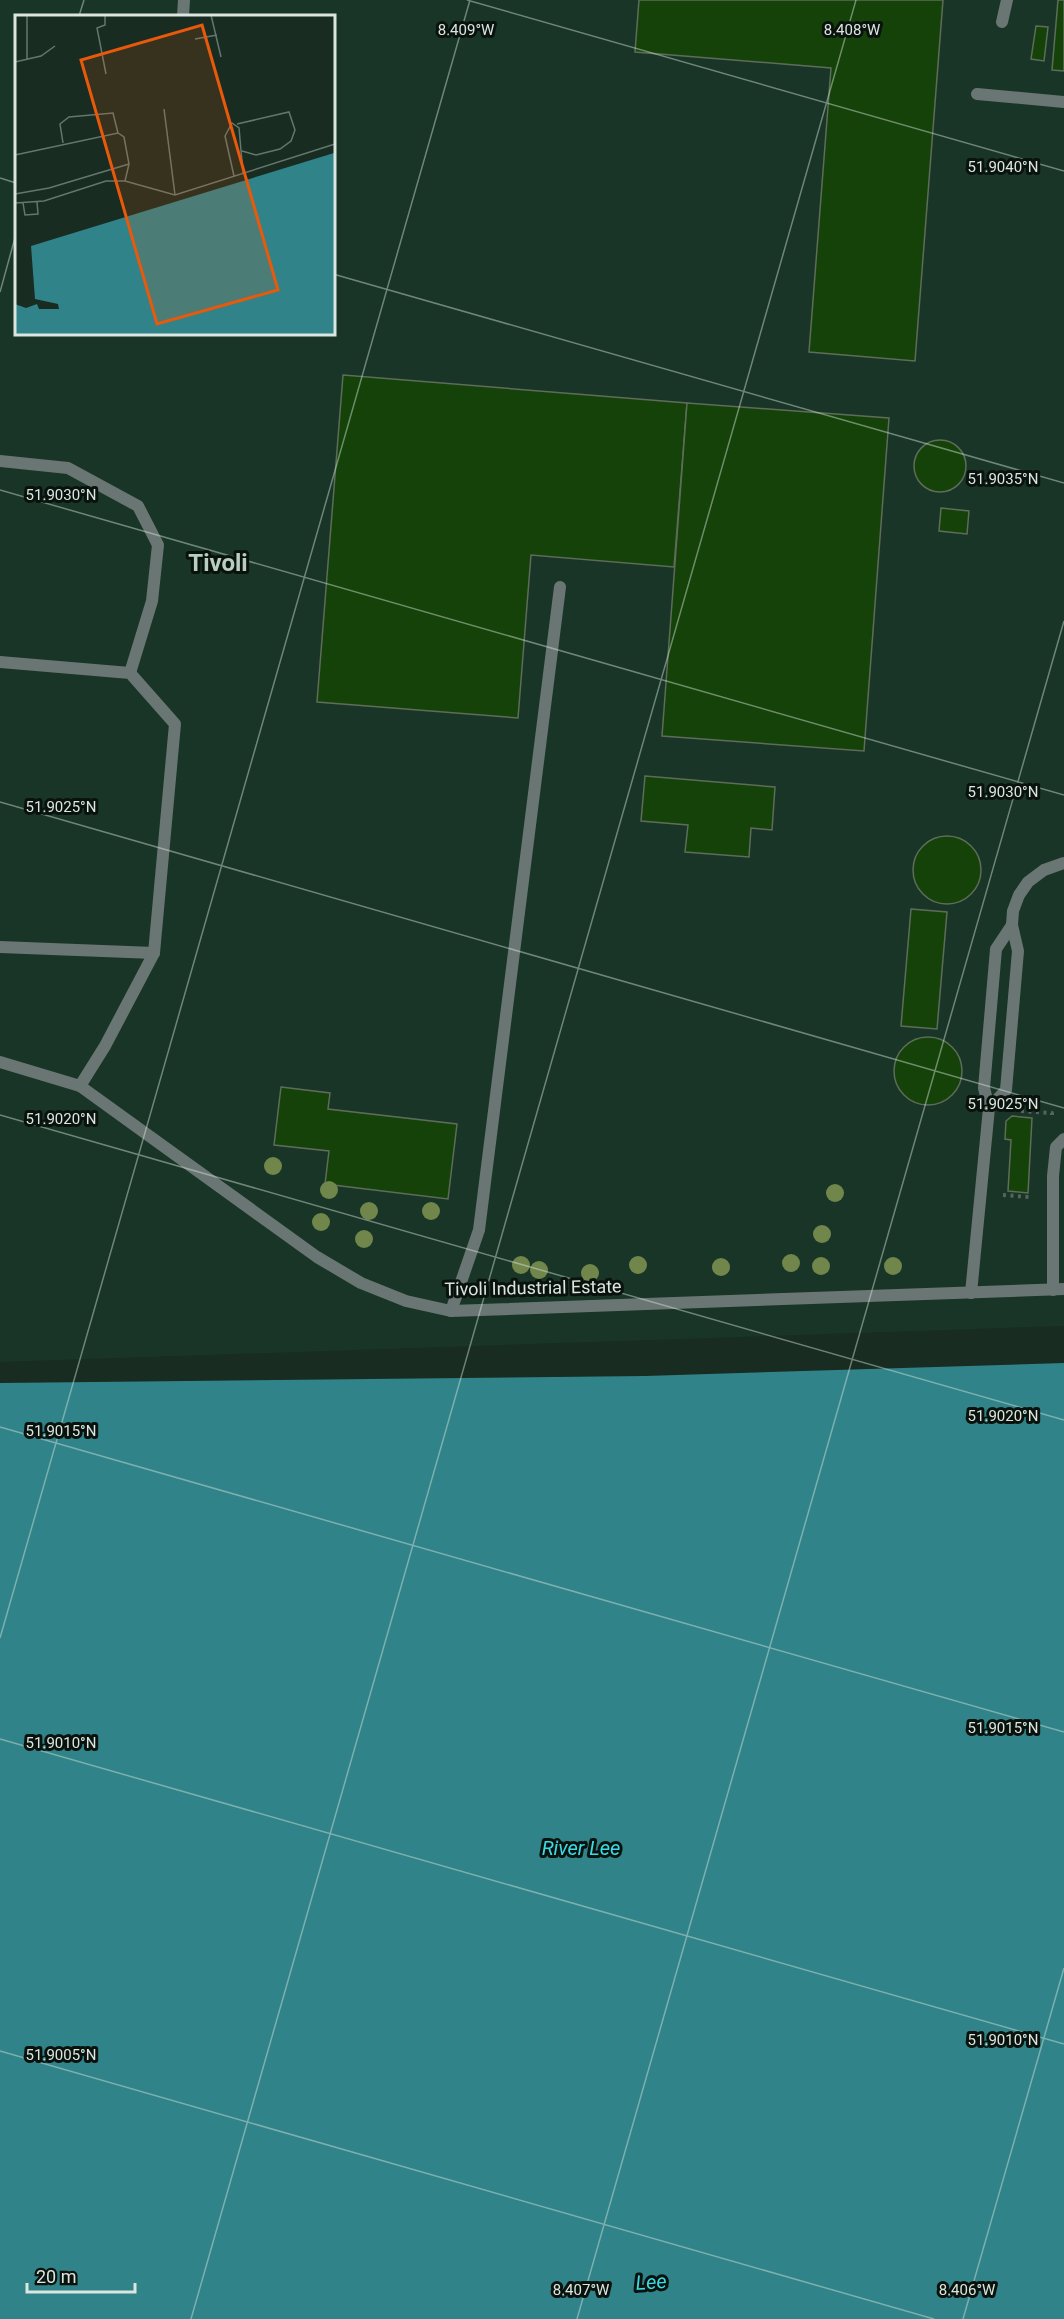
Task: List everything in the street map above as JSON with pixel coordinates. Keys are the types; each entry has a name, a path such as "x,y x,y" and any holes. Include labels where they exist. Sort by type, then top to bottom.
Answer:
{"lane":[{"path":"183,15 184,0"},
{"path":"1002,21 1007,0"},
{"path":"977,94 1064,102"},
{"path":"0,461 68,468 138,506 158,545 152,601 130,673"},
{"path":"451,1311 479,1230 561,587"},
{"path":"0,662 130,673 175,724 154,953 105,1046 80,1086"},
{"path":"989,1108 1006,1090 1018,951 1012,925 1013,911 1019,895 1028,882 1044,870 1064,863"},
{"path":"972,1293 989,1108 984,1088 996,949 1012,925"},
{"path":"0,947 154,953"},
{"name":"Tivoli Industrial Estate","path":"0,1062 80,1086 317,1257 361,1283 397,1298 451,1311 1058,1290"},
{"path":"1058,1290 1053,1199 1060,1143"}],"path":[{"path":"989,1108 1052,1113 1060,1143"},
{"path":"981,1193 1053,1199"}],"shaded area":[{"path":"0,0 1064,0 1064,1326 0,1362"}],"water":[{"name":"River Lee","path":"1064,1363 1064,2319 0,2319 0,1383 645,1376"}],"building":[{"path":"639,0 943,0 915,361 809,352 831,68 635,52"},
{"path":"1058,0 1064,0 1064,71 1052,70"},
{"path":"1036,26 1048,27 1044,61 1031,59"},
{"path":"343,375 687,403 674,567 531,555 518,718 317,702"},
{"path":"687,403 889,418 864,751 662,736"},
{"path":"935,440 945,440 954,444 962,452 966,466 962,480 954,488 945,492 935,492 926,488 918,480 914,471 914,461 918,452 926,444"},
{"path":"941,508 969,511 967,534 939,531"},
{"path":"645,776 775,787 772,830 751,828 749,857 685,852 688,825 641,821"},
{"path":"954,836 966,842 975,851 981,863 979,883 971,894 954,904 940,904 923,894 915,883 913,863 923,846 934,838"},
{"path":"911,909 947,912 937,1029 901,1026"},
{"path":"935,1037 947,1043 956,1052 962,1064 960,1084 952,1095 935,1105 921,1105 904,1095 896,1084 894,1064 904,1047 915,1039"},
{"path":"281,1087 330,1093 328,1109 457,1124 448,1199 325,1184 329,1151 274,1145"},
{"path":"1012,1116 1032,1118 1028,1193 1008,1191 1011,1140 1005,1139 1006,1121"}],"district":[{"name":"Tivoli","path":"218,563"}],"water label":[{"name":"Lee","path":"651,2282"}]}
